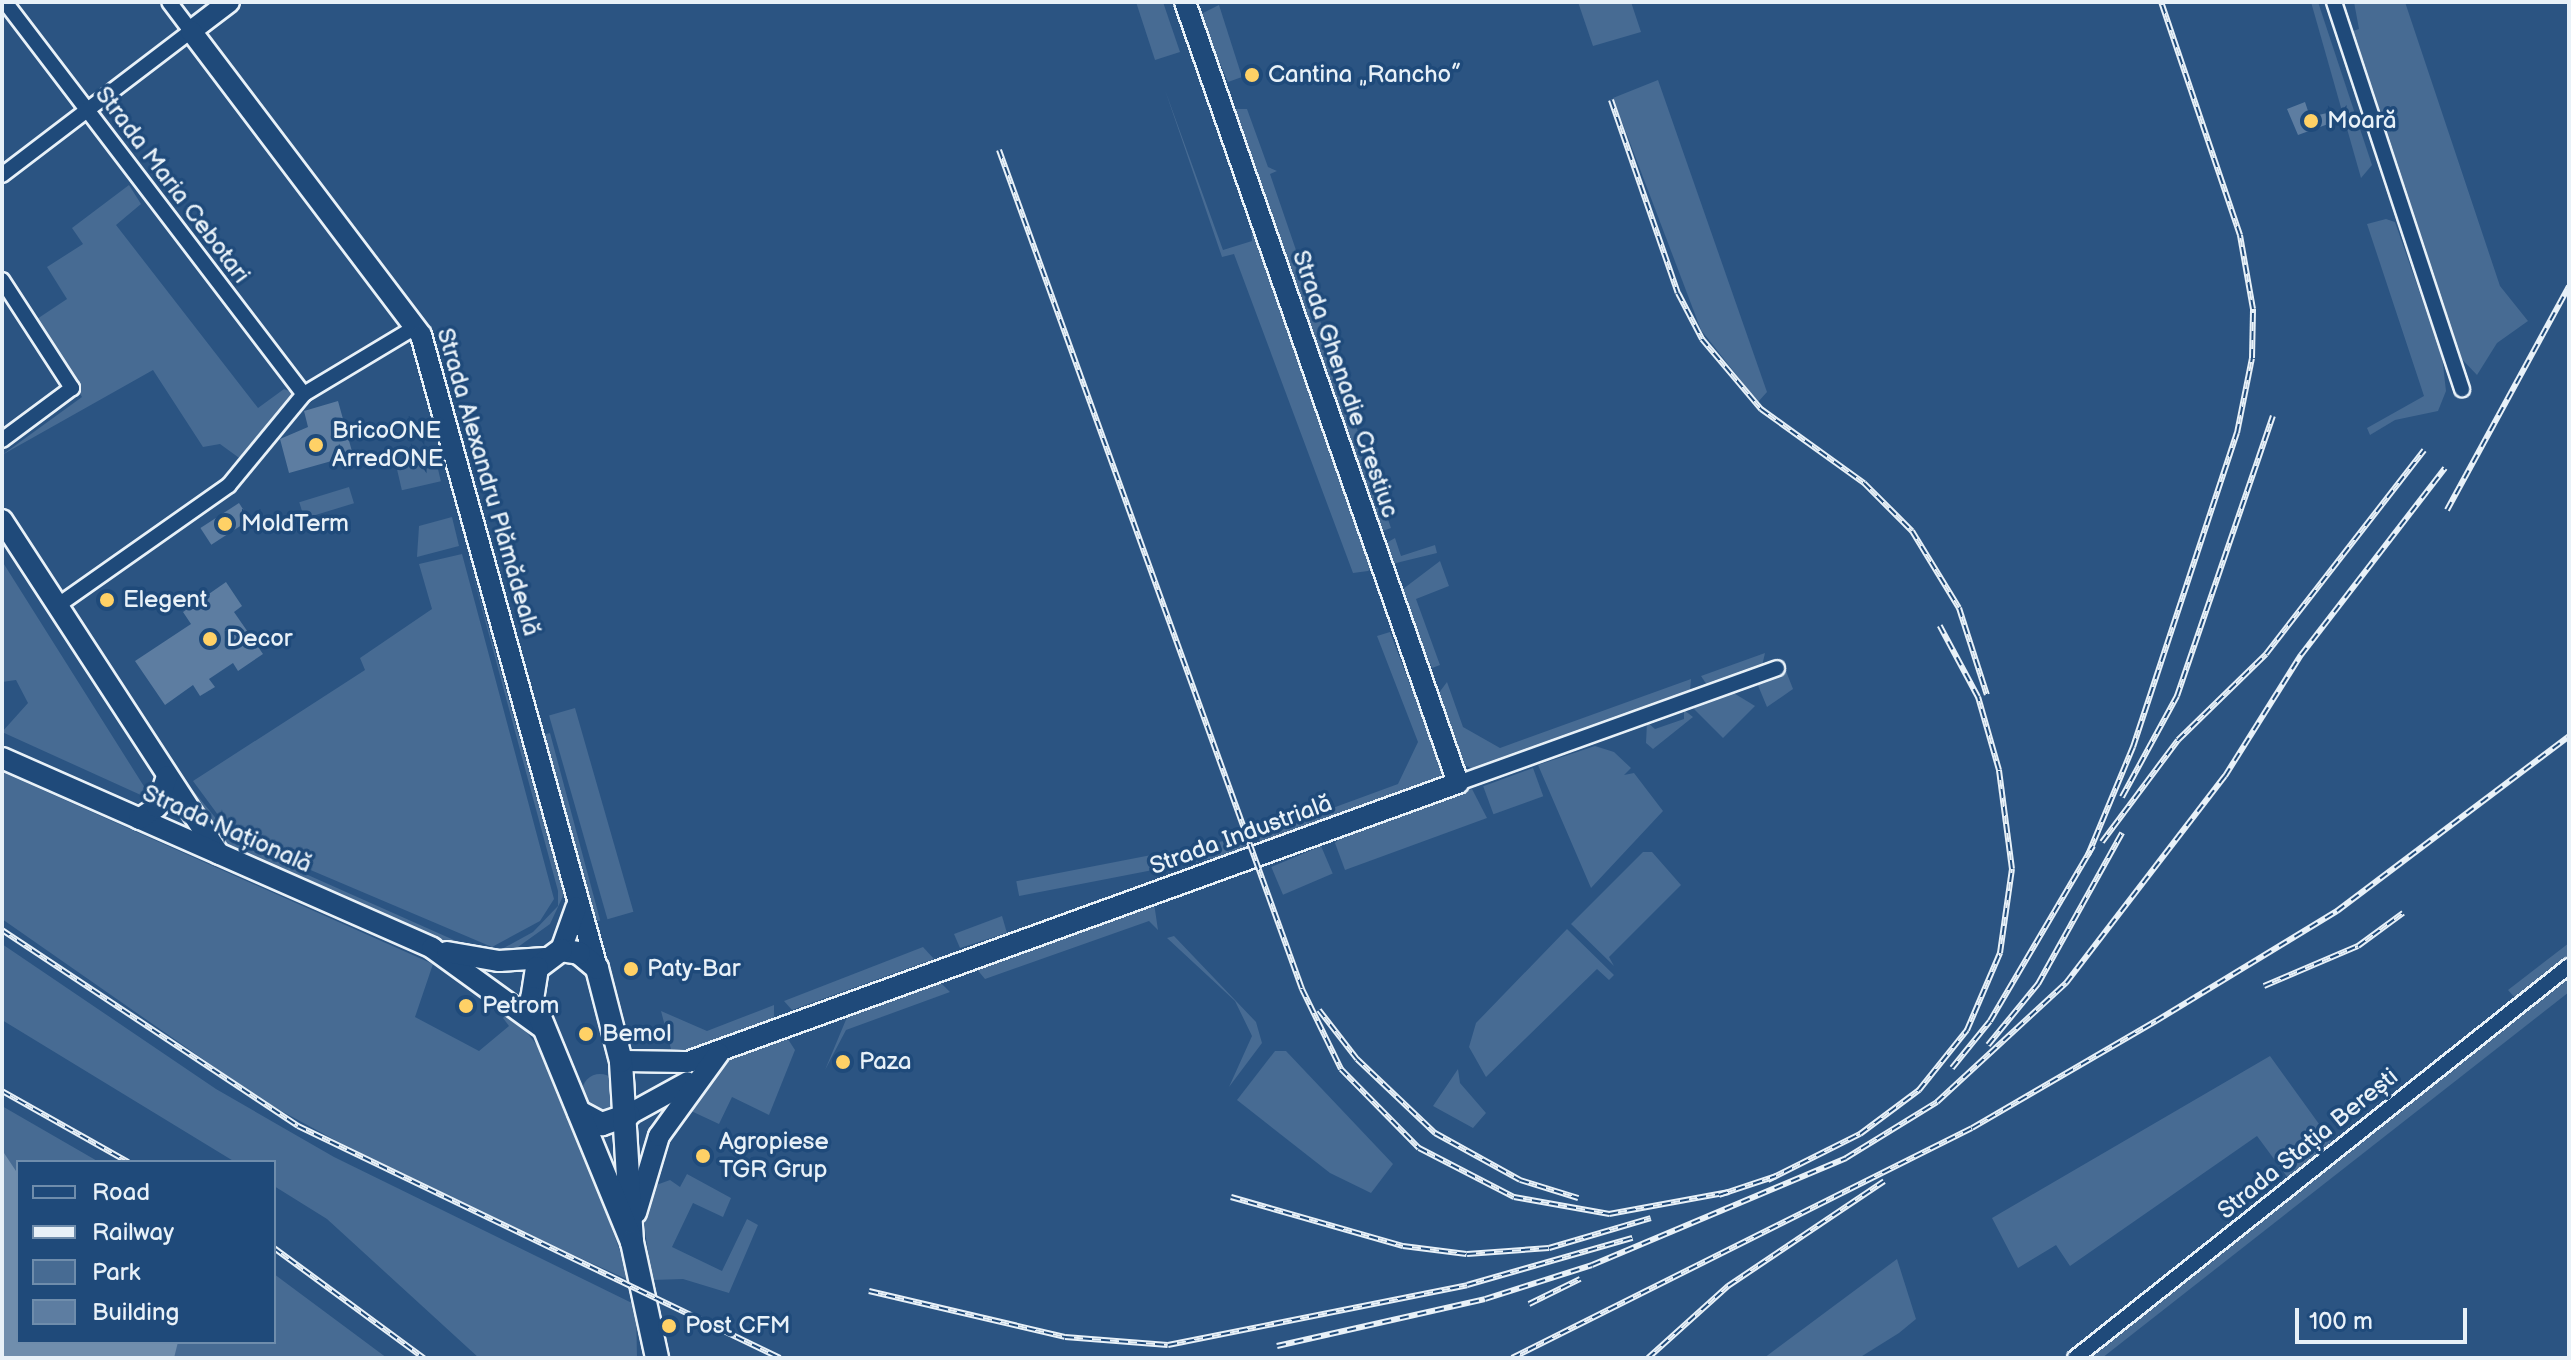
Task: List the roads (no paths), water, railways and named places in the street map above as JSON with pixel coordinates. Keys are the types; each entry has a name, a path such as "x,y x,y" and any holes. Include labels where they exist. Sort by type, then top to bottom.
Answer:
{"main road":[{"name":"Strada Națională","path":"553,954 579,953 597,968"},
{"path":"553,954 532,998 632,1242 657,1358"},
{"path":"597,968 621,1061 628,1115 632,1242"},
{"path":"579,1112 602,1124 628,1115"}],"street":[{"name":"Strada Maria Cebotari","path":"5,2 304,394"},
{"name":"Strada Alexandru Plămădeală","path":"169,2 417,326 576,908 597,968"},
{"path":"2,175 229,2"},
{"name":"Strada Ghenadie Crestiuc","path":"1185,2 1458,783"},
{"path":"2334,2 2462,389"},
{"path":"2,280 72,388 2,440"},
{"path":"57,606 229,485 304,394 417,326"},
{"path":"2,520 219,854"},
{"name":"Strada Industrială","path":"621,1061 667,1065 722,1050 1777,668"},
{"name":"Strada Națională","path":"2,758 432,948 546,1031"},
{"path":"139,819 163,798 167,777"},
{"path":"553,954 576,908"},
{"name":"Strada Națională","path":"432,948 499,961 553,954"},
{"name":"Strada Stația Berești","path":"2075,1358 2569,966"},
{"name":"Strada Industrială","path":"632,1242 651,1154 694,1078 722,1050"},
{"name":"Strada Industrială","path":"628,1115 694,1078"}],"railway":[{"path":"2088,855 2133,747 2237,433 2252,358 2253,309 2240,235 2161,2"},
{"path":"1611,100 1678,293 1702,339 1761,409 1864,483 1912,531 1959,608 1987,695"},
{"path":"999,150 1302,989 1341,1069 1419,1148 1514,1197 1609,1214 1729,1192"},
{"path":"2447,510 2569,286"},
{"path":"2122,797 2177,696 2273,416"},
{"path":"2102,842 2178,740 2266,654 2424,450"},
{"path":"1277,1346 1485,1299 1592,1265 1846,1158 1937,1102 2066,983 2225,776 2301,655 2445,468"},
{"path":"1768,1180 1860,1134 1919,1090 1967,1030 2000,953 2012,869 1999,770 1978,697 1940,626"},
{"path":"1512,1358 1972,1128 2156,1021 2337,911 2569,736"},
{"path":"1988,1045 2038,984 2122,833"},
{"path":"1952,1068 1990,1021 2093,846"},
{"path":"2264,986 2358,946 2403,913"},
{"path":"2,930 298,1126 780,1358"},
{"path":"1319,1010 1357,1059 1435,1133 1520,1180 1578,1198"},
{"path":"2,1091 124,1160"},
{"path":"1719,1195 1776,1176"},
{"path":"1648,1358 1728,1286 1884,1181"},
{"path":"1231,1197 1403,1246 1467,1254 1549,1248 1651,1218"},
{"path":"869,1291 1065,1337 1168,1345 1467,1285 1632,1238"},
{"path":"276,1249 424,1358"},
{"path":"1529,1304 1580,1279"}],"place":[{"name":"Cantina „Rancho”","path":"1252,75"},
{"name":"Moară","path":"2311,121"},
{"name":"BricoONE ArredONE","path":"316,445"},
{"name":"MoldTerm","path":"225,524"},
{"name":"Elegent","path":"107,600"},
{"name":"Decor","path":"210,639"},
{"name":"Paty-Bar","path":"631,969"},
{"name":"Petrom","path":"466,1006"},
{"name":"Bemol","path":"586,1034"},
{"name":"Paza","path":"843,1062"},
{"name":"Agropiese TGR Grup","path":"703,1156"},
{"name":"Post CFM","path":"669,1326"}]}
